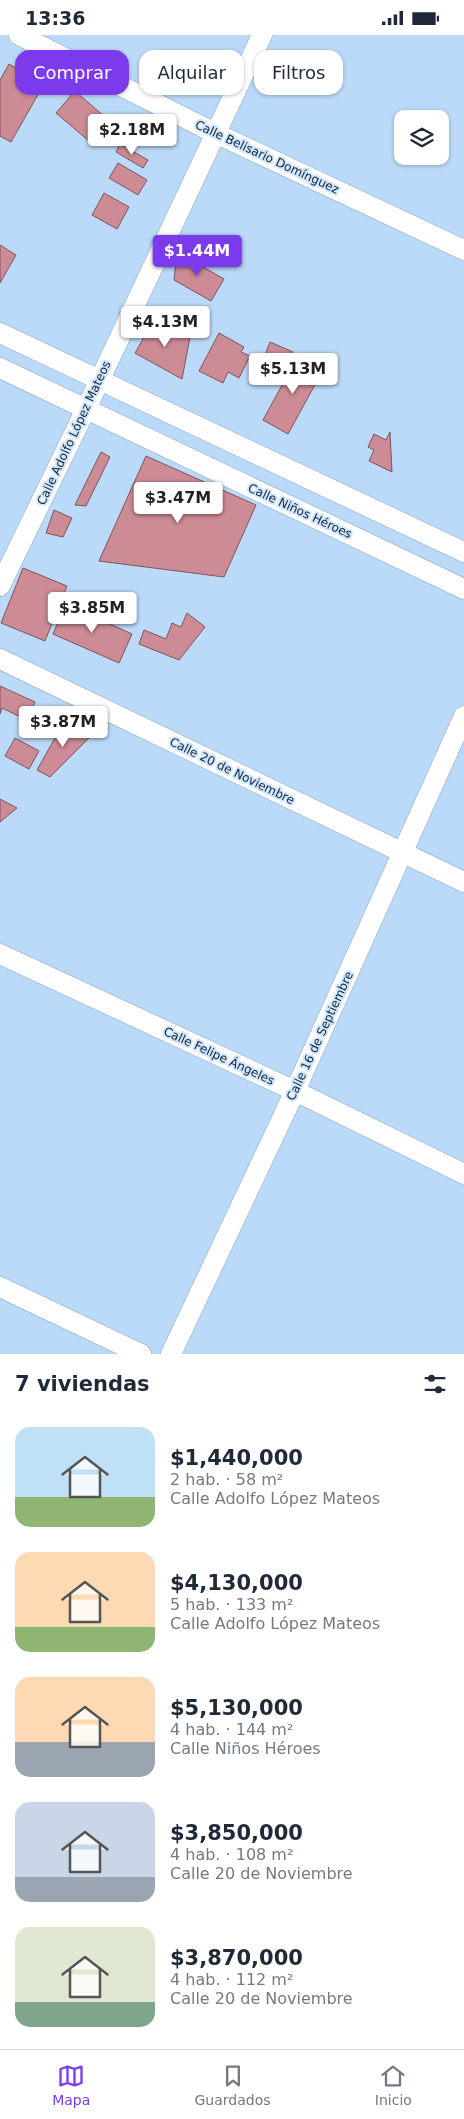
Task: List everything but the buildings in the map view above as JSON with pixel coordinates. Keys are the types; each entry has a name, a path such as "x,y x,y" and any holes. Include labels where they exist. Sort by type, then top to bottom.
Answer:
{"street":[{"name":"Calle Belisario Domínguez","path":"19,35 215,133 464,249"},
{"name":"Calle Adolfo López Mateos","path":"0,586 86,409 262,35"},
{"path":"0,333 464,552"},
{"name":"Calle Niños Héroes","path":"0,369 464,589"},
{"name":"Calle 20 de Noviembre","path":"0,659 464,882"},
{"name":"Calle 16 de Septiembre","path":"171,1354 296,1091 464,717"},
{"name":"Calle Felipe Ángeles","path":"0,954 296,1091 464,1174"},
{"path":"0,1287 141,1354"}]}
